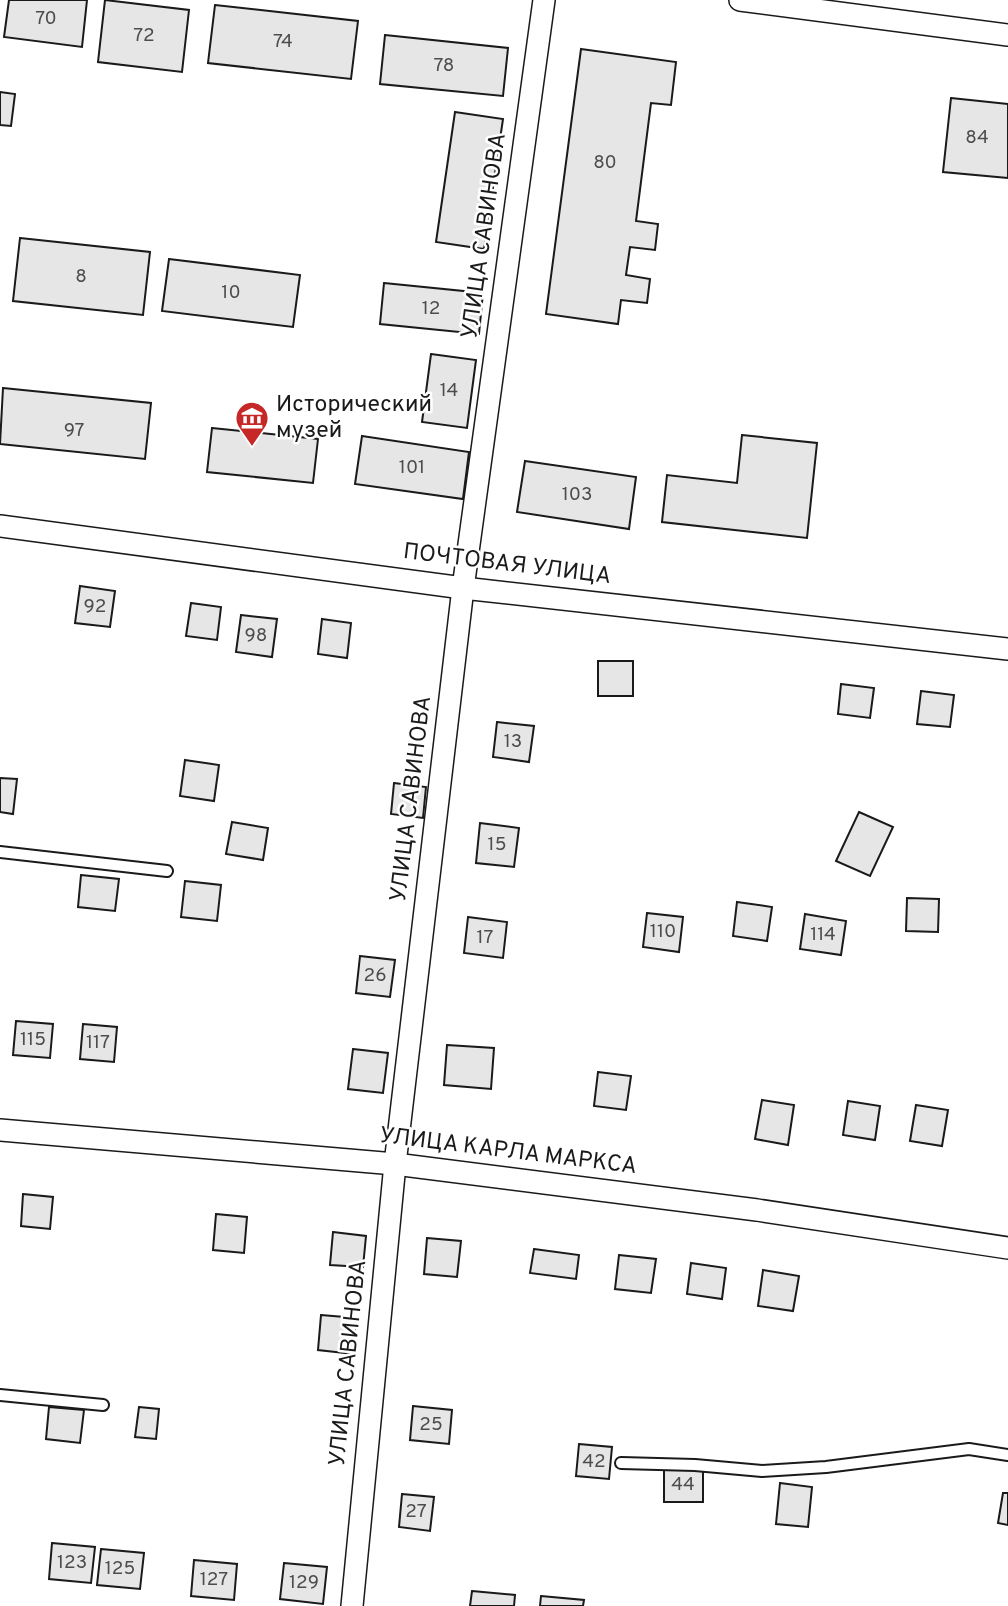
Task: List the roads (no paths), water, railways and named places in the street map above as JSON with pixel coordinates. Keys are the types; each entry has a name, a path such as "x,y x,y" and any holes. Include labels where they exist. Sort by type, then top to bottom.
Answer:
{"street":[{"name":"УЛИЦА САВИНОВА","path":"352,1606 395,1164 464,587 544,0"},
{"path":"740,0 1008,35"},
{"name":"ПОЧТОВАЯ УЛИЦА","path":"0,526 464,587 1008,649"},
{"name":"УЛИЦА КАРЛА МАРКСА","path":"0,1130 395,1164 757,1210 1008,1248"}],"lane":[{"path":"0,852 167,871"},
{"path":"0,1395 103,1405"},
{"path":"621,1463 695,1465 762,1471 826,1467 969,1449 1008,1455"}],"place":[{"name":"Исторический музей","path":"252,448"}]}
